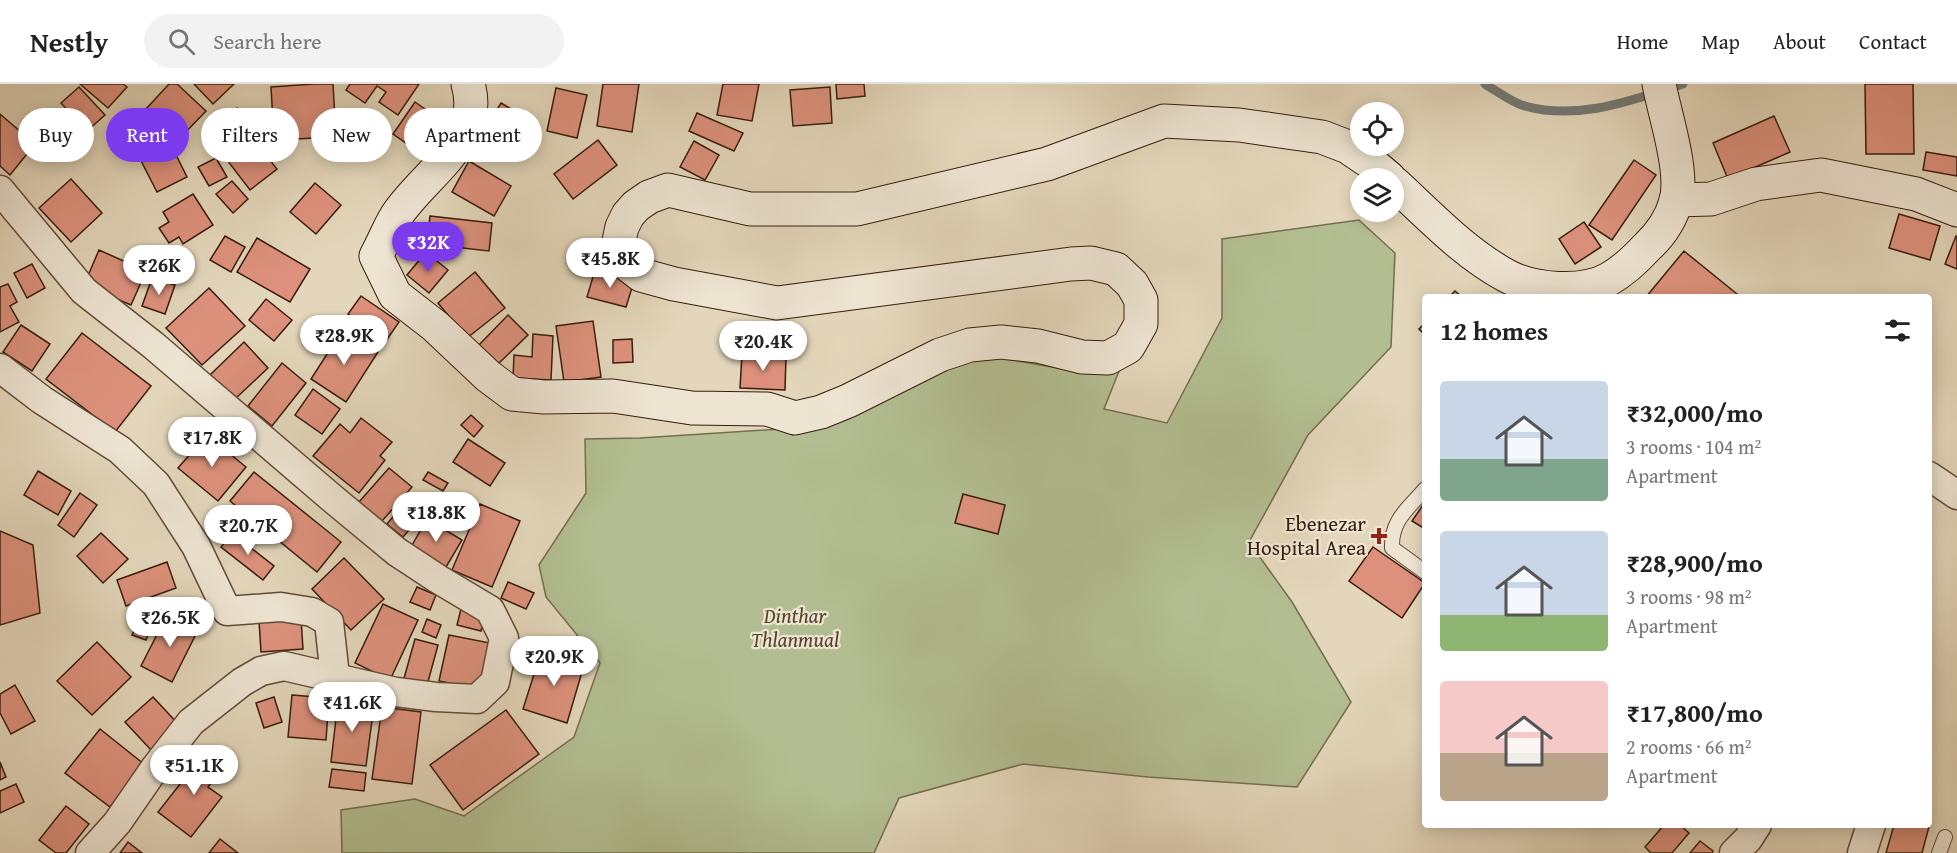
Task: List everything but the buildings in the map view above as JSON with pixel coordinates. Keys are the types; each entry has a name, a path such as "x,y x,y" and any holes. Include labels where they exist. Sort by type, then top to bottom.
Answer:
{"street":[{"path":"468,84 472,108 466,132 451,154 398,215 376,256 394,296 435,326 488,376 512,394 533,396 613,396 692,408 767,409 795,417 821,412 848,401 940,355 970,345 1001,342 1038,346 1082,357 1108,358 1128,347 1141,324 1141,300 1132,284 1116,269 1091,263 777,303 674,284 641,275 624,262 620,241 622,227 628,214 636,206 649,197 668,190 750,209 857,208 1047,164 1164,121 1239,124 1322,137 1348,147 1377,168"},
{"path":"1404,192 1464,247 1508,276 1542,287 1578,293 1608,280 1635,260 1655,240 1668,220 1677,187 1659,84"},
{"path":"1677,187 1711,199 1756,184 1821,176 1916,194 1957,210"},
{"path":"0,190 84,291 153,345 397,552 490,610 504,638 495,682 477,699 396,692 285,666 261,671 242,682 191,722 155,768 117,823 90,853"},
{"path":"0,368 42,400 120,450 156,484 196,546 227,611 281,607 312,612 329,622 335,677"},
{"path":"1932,478 1957,495"},
{"path":"1734,853 1755,828"},
{"path":"1862,853 1870,828"}],"lane":[{"path":"1422,492 1396,522 1392,535 1392,548 1422,570"},
{"path":"1939,853 1945,837"}],"green space":[{"name":"Dinthar Thlanmual","path":"1350,221 1361,222 1395,253 1391,347 1308,435 1249,542 1292,602 1351,702 1297,787 1148,777 1023,764 899,798 874,853 342,853 341,810 415,799 464,816 574,737 600,663 546,597 539,565 586,493 585,439 640,438 828,426 978,354 1058,368 1121,366 1104,409 1167,423 1222,318 1222,239"}],"waterway":[{"path":"1485,84 1520,104 1545,110 1566,111 1606,107 1683,84"}],"place":[{"name":"Ebenezar Hospital Area","path":"1379,536"}]}
